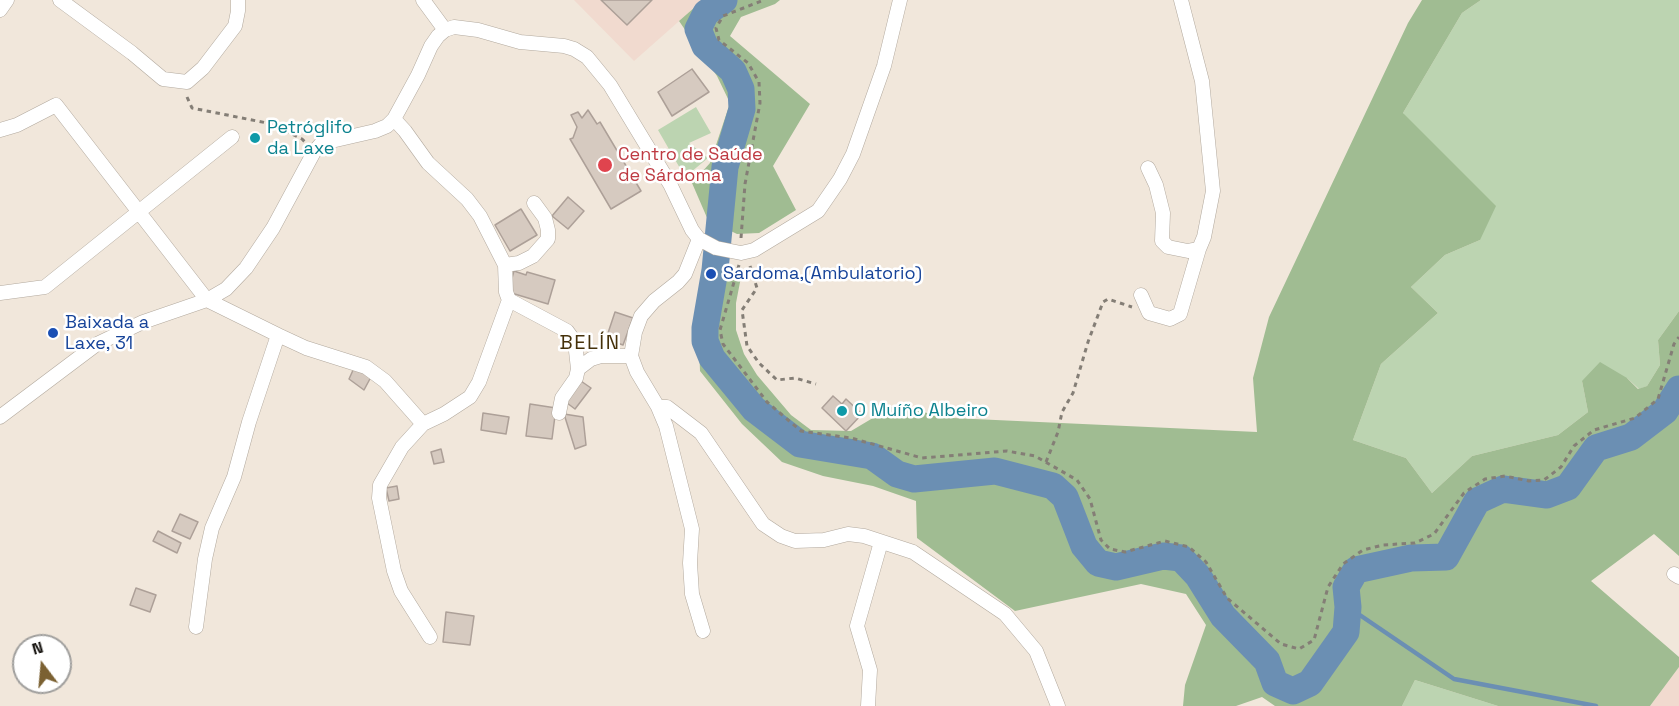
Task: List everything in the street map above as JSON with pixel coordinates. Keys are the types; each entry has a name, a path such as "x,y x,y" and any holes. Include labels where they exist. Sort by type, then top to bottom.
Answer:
{"street":[{"path":"0,10 7,0"},
{"path":"68,2 163,79 187,82 203,68 235,26 238,0"},
{"path":"423,0 445,30"},
{"path":"0,417 97,344 143,321 207,300 226,289 246,268 273,228 314,152 320,145 327,142 387,126 394,119 431,46 445,30 462,27 520,42 564,46 587,57 610,85 665,176 692,230 702,242 716,248 741,252 787,232 811,217 826,203 853,154 884,66 900,0"},
{"path":"1141,295 1149,312 1170,319 1180,314 1204,237 1213,191 1202,81 1181,0"},
{"path":"0,130 17,125 56,105 207,300 306,348 366,367 385,381 423,424"},
{"path":"394,119 428,163 467,199 480,216 505,265 506,292 509,300 479,382 470,397 423,424 402,447 380,485 379,498 394,571 401,591 430,637"},
{"path":"0,293 45,287 232,137"},
{"path":"1148,168 1156,185 1164,213 1161,241 1168,247 1188,251 1199,249"},
{"path":"505,265 519,264 533,256 548,240 545,218 534,203"},
{"path":"702,242 685,274 654,301 641,316 635,332 631,356 666,426 692,529 690,563 692,594 703,631"},
{"path":"509,300 567,331 575,342 578,369 576,378 562,398 559,413"},
{"path":"196,627 205,560 212,528 234,477 249,422 278,335"},
{"path":"578,369 591,359 601,356 631,356"},
{"path":"658,407 667,407 701,434 763,524 781,536 795,541 824,540 848,534 864,536 913,552 1005,614 1036,651 1058,706"},
{"path":"868,706 870,670 857,626 881,542"}],"path":[{"path":"764,0 723,15 716,28 719,39 748,63 759,82 760,103 745,184 739,267 720,330 723,344 767,402 801,431 851,438 922,458 1007,451 1035,456 1077,480 1090,499 1101,540 1110,549 1125,552 1165,541 1189,547 1206,562 1227,598 1281,645 1299,649 1314,640 1328,587 1343,564 1364,550 1383,545 1415,543 1434,534 1464,493 1485,479 1505,476 1529,481 1544,480 1561,467 1574,446 1594,430 1635,418 1658,399 1674,344 1679,337"},
{"path":"187,97 192,108 272,124 302,139 314,152"},
{"path":"741,252 757,288 742,310 747,346 759,363 777,380 795,378 816,384"},
{"path":"1046,462 1058,432 1062,412 1073,393 1103,302 1108,299 1149,312"}],"shaded area":[{"path":"574,0 703,0 634,61"},
{"path":"1679,667 1679,706 1650,706"}],"green space":[{"path":"703,0 780,0 741,17 730,36 810,104 773,166 796,210 759,233 737,234 708,220 692,183 710,163 730,103 717,76 679,21"},
{"path":"1422,0 1481,0 1462,13 1403,113 1496,206 1480,240 1445,255 1411,287 1438,313 1381,364 1353,440 1406,458 1432,493 1472,456 1558,435 1588,412 1582,381 1600,362 1627,378 1638,389 1647,386 1660,365 1658,340 1679,311 1679,556 1654,534 1591,581 1679,657 1679,667 1650,706 1498,706 1415,680 1402,706 1275,706 1262,697 1236,706 1183,706 1185,685 1206,625 1186,594 1141,584 1015,611 917,538 916,501 873,486 823,476 782,462 742,424 700,371 698,317 705,270 741,277 736,303 736,330 744,354 757,375 791,415 811,430 851,431 893,406 952,418 1257,432 1253,378 1269,317 1408,23"},
{"path":"1481,0 1679,0 1679,311 1658,340 1660,365 1647,386 1639,389 1627,378 1582,381 1588,412 1558,435 1472,456 1432,493 1406,458 1353,440 1381,364 1438,313 1411,287 1445,255 1480,240 1403,113 1462,13"},
{"path":"696,107 711,133 689,143 708,158 685,177 658,130"},
{"path":"1415,680 1498,706 1402,706"}],"building":[{"path":"601,0 652,0 627,25"},
{"path":"692,69 709,92 672,116 658,92"},
{"name":"Centro de Saúde de Sárdoma","path":"588,110 597,124 600,122 641,191 611,209 570,139 573,138 577,127 571,115 578,112 582,118"},
{"path":"568,197 584,211 568,229 552,216"},
{"path":"521,209 537,235 510,251 495,225"},
{"path":"514,271 526,275 527,272 555,280 548,304 508,292"},
{"path":"615,312 633,318 623,345 606,339"},
{"path":"354,368 372,375 364,390 349,379"},
{"path":"578,379 591,388 575,409 563,400"},
{"name":"O Muíño Albeiro","path":"833,396 842,404 846,399 862,414 846,431 822,408"},
{"path":"530,404 556,408 552,439 526,436"},
{"path":"483,413 509,417 506,434 481,430"},
{"path":"564,414 583,417 586,445 575,449"},
{"path":"441,449 444,462 434,464 431,452"},
{"path":"397,486 399,499 389,501 386,488"},
{"path":"180,514 198,522 190,539 172,531"},
{"path":"158,531 181,543 177,553 153,541"},
{"path":"136,588 156,595 150,612 130,605"},
{"path":"446,612 474,616 470,645 443,642"}],"waterway":[{"path":"724,0 706,13 698,29 705,46 733,71 741,89 742,109 725,167 715,270 705,328 705,341 712,358 754,409 800,444 872,456 897,474 914,479 995,471 1053,486 1065,497 1084,546 1098,563 1116,567 1163,556 1181,558 1198,576 1223,616 1267,661 1275,683 1293,691 1310,683 1346,632 1348,607 1346,587 1356,570 1411,558 1446,557 1477,501 1503,489 1547,495 1568,487 1596,448 1631,437 1665,411 1679,389"},
{"path":"1348,607 1454,679 1596,706"}],"place":[{"name":"Petróglifo da Laxe","path":"255,138"},
{"name":"Centro de Saúde de Sárdoma","path":"605,165"},
{"name":"Sardoma,(Ambulatorio)","path":"711,274"},
{"name":"Baixada a Laxe, 31","path":"53,333"},
{"name":"O Muíño Albeiro","path":"842,411"}],"district":[{"name":"BELÍN","path":"590,344"}]}
